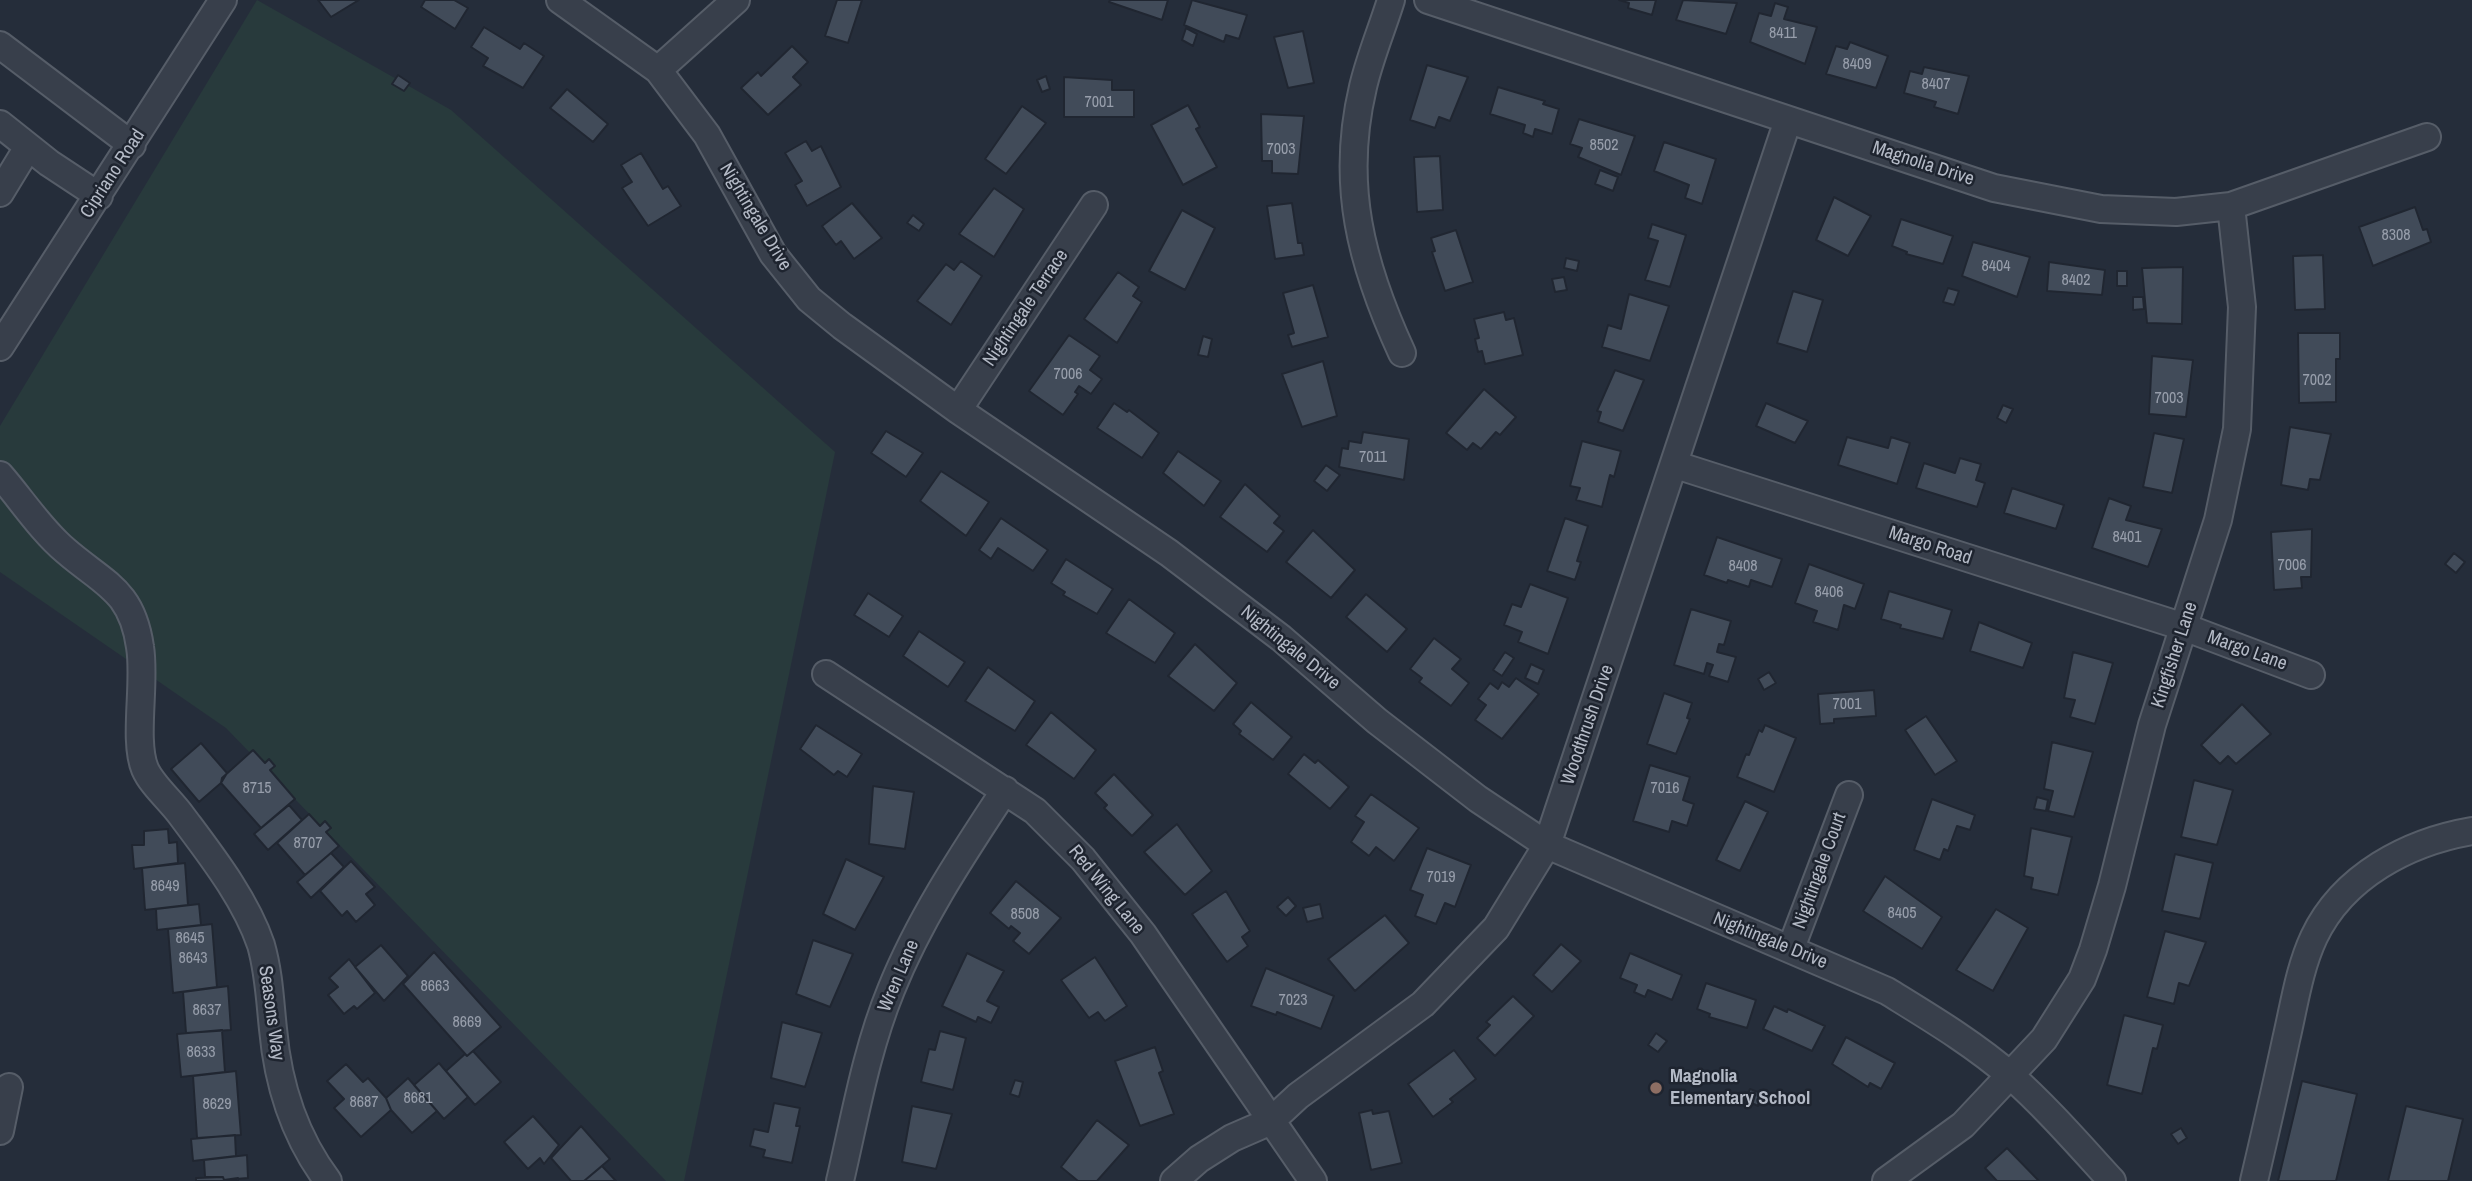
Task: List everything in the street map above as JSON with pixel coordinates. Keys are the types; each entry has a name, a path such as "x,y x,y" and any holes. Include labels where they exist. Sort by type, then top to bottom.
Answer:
{"street":[{"name":"Cipriano Road","path":"0,346 223,0"},
{"name":"Nightingale Drive","path":"560,0 658,70 707,135 774,254 809,299 958,410 1169,553 1282,638 1377,721 1478,799 1547,845 1675,902 1887,990 1938,1022 2010,1075 2043,1106 2112,1181"},
{"path":"658,70 736,0"},
{"path":"1391,0 1363,88 1353,176 1357,224 1364,260 1402,353"},
{"name":"Magnolia Drive","path":"1428,0 1994,188 2057,202 2144,212 2231,206 2427,137"},
{"path":"0,44 132,145"},
{"name":"Woodthrush Drive","path":"1174,1181 1210,1152 1271,1121 1298,1096 1423,1004 1496,928 1547,845 1676,465 1788,120"},
{"path":"0,124 28,147 99,196"},
{"path":"0,193 28,147"},
{"name":"Nightingale Terrace","path":"958,410 1094,205"},
{"name":"Kingfisher Lane","path":"1886,1181 1963,1125 2045,1039 2082,979 2104,918 2152,725 2218,520 2237,429 2242,307 2231,206"},
{"name":"Margo Road","path":"1676,465 2183,627"},
{"name":"Seasons Way","path":"0,475 65,551 103,577 129,606 140,647 143,698 141,741 145,769 230,883 260,943 268,976 273,1032 286,1105 295,1127 328,1181"},
{"name":"Margo Lane","path":"2183,627 2311,675"},
{"name":"Red Wing Lane","path":"826,674 1035,811 1083,859 1143,934 1313,1181"},
{"name":"Wren Lane","path":"840,1181 873,1042 895,981 937,897 1005,790"},
{"name":"Nightingale Court","path":"1791,948 1849,794"},
{"path":"2254,1181 2306,959 2330,911 2353,886 2397,855 2428,841 2472,831"},
{"path":"0,1131 9,1087"}],"shaded area":[{"path":"257,0 451,110 835,452 684,1181 666,1181 226,728 0,572 0,426"}],"building":[{"path":"318,0 359,0 331,17"},
{"path":"425,0 454,0 468,8 455,29 421,7"},
{"path":"837,0 862,0 848,43 825,36"},
{"path":"1168,0 1162,20 1109,2"},
{"path":"1192,0 1247,15 1239,39 1226,35 1224,42 1184,25"},
{"path":"1619,0 1656,0 1652,15 1628,8 1629,3"},
{"path":"1683,0 1737,3 1726,34 1676,20"},
{"path":"1775,3 1788,7 1784,19 1817,27 1805,64 1750,42 1759,13 1771,16"},
{"path":"484,27 520,49 524,43 544,56 523,88 483,66 488,58 471,47"},
{"path":"1186,28 1197,34 1193,46 1182,40"},
{"path":"1303,31 1314,83 1288,88 1274,37"},
{"path":"1850,42 1888,56 1876,88 1826,74 1836,46 1847,49"},
{"path":"792,46 808,62 793,77 801,85 768,115 741,88 758,72 761,76"},
{"path":"1427,65 1468,77 1450,121 1439,117 1435,128 1410,120"},
{"path":"1924,67 1969,76 1958,114 1934,107 1936,102 1904,93 1910,71 1922,74"},
{"path":"398,75 410,83 404,91 392,84"},
{"path":"1046,76 1050,89 1042,92 1037,80"},
{"path":"1064,77 1112,80 1112,90 1134,90 1134,117 1064,117"},
{"path":"1498,87 1545,101 1543,104 1559,109 1552,134 1535,129 1533,137 1523,133 1525,125 1490,114"},
{"path":"567,89 608,124 593,142 550,108"},
{"path":"1188,105 1200,127 1196,129 1217,167 1183,185 1151,125"},
{"path":"1022,106 1046,123 1006,174 985,159"},
{"path":"1261,114 1304,116 1298,174 1272,173 1272,161 1262,161"},
{"path":"1579,119 1635,136 1621,175 1578,157 1582,148 1570,144"},
{"path":"806,141 812,151 821,146 841,187 807,206 795,185 802,181 785,153"},
{"path":"1664,142 1716,159 1702,204 1685,198 1689,185 1654,171"},
{"path":"641,153 663,189 668,186 681,206 648,226 622,188 632,182 621,165"},
{"path":"1440,156 1443,210 1417,212 1414,157"},
{"path":"1600,170 1618,177 1613,191 1595,184"},
{"path":"994,188 1024,209 994,257 959,234"},
{"path":"1834,197 1871,216 1848,256 1816,240"},
{"path":"852,203 882,238 854,259 841,241 836,245 822,226"},
{"path":"1292,203 1298,243 1302,243 1304,255 1275,259 1267,206"},
{"path":"2415,207 2423,230 2427,229 2431,242 2373,266 2359,227"},
{"path":"1182,210 1215,228 1185,290 1149,271"},
{"path":"913,215 924,224 919,231 907,223"},
{"path":"1901,219 1953,236 1943,264 1906,254 1907,252 1892,246"},
{"path":"1652,224 1686,235 1670,287 1645,280 1658,241 1648,238"},
{"path":"1456,230 1473,282 1445,291 1432,252 1435,251 1431,238"},
{"path":"1973,242 2030,257 2017,297 1962,276"},
{"path":"2323,255 2325,309 2295,310 2293,256"},
{"path":"1566,258 1579,261 1577,271 1564,268"},
{"path":"961,261 982,276 951,325 917,301 946,264 954,270"},
{"path":"2049,262 2105,270 2102,295 2047,291"},
{"path":"2183,267 2182,324 2147,323 2142,268"},
{"path":"2117,271 2127,271 2127,286 2117,286"},
{"path":"1118,272 1139,287 1133,296 1142,302 1117,343 1084,319"},
{"path":"1564,277 1567,290 1555,292 1552,279"},
{"path":"1313,285 1328,337 1292,347 1288,335 1294,333 1283,293"},
{"path":"1948,288 1959,291 1954,305 1943,302"},
{"path":"1793,291 1823,300 1807,352 1777,343"},
{"path":"1629,294 1669,306 1650,361 1602,347 1608,325 1621,329"},
{"path":"2133,297 2143,297 2144,309 2133,310"},
{"path":"1504,312 1506,320 1514,318 1523,355 1485,364 1482,351 1478,352 1475,339 1479,338 1474,319"},
{"path":"2298,333 2340,333 2340,359 2336,359 2336,402 2299,403"},
{"path":"1069,335 1100,356 1090,370 1102,379 1091,394 1079,386 1075,392 1078,394 1063,415 1029,391"},
{"path":"1203,336 1212,339 1208,357 1198,355"},
{"path":"2152,356 2193,360 2186,417 2149,414"},
{"path":"1323,361 1337,416 1302,427 1282,374"},
{"path":"1615,370 1644,380 1623,431 1598,422 1601,412 1597,411"},
{"path":"1484,389 1516,417 1500,435 1496,432 1481,449 1473,443 1467,450 1446,433"},
{"path":"1114,403 1127,412 1129,410 1159,433 1142,458 1097,428"},
{"path":"1766,403 1808,421 1795,443 1756,426"},
{"path":"2003,405 2013,409 2006,423 1997,418"},
{"path":"2290,427 2331,434 2320,480 2310,479 2308,490 2281,485"},
{"path":"886,431 923,453 906,477 871,453"},
{"path":"1363,432 1409,439 1404,480 1339,467 1342,448 1348,449 1349,441 1361,443"},
{"path":"2154,433 2184,439 2172,493 2143,487"},
{"path":"1847,437 1888,448 1891,437 1910,443 1897,484 1838,465"},
{"path":"1582,441 1621,451 1614,477 1610,475 1602,507 1576,500 1580,488 1570,486"},
{"path":"1178,451 1221,481 1204,506 1163,473"},
{"path":"1960,458 1981,464 1976,480 1985,483 1977,507 1916,488 1924,463 1955,473"},
{"path":"1326,465 1340,475 1327,491 1314,481"},
{"path":"941,471 989,502 966,536 920,501"},
{"path":"1245,484 1280,516 1274,523 1284,531 1267,552 1220,517"},
{"path":"2012,488 2064,505 2056,529 2004,513"},
{"path":"2109,498 2131,506 2126,520 2162,529 2148,567 2092,548"},
{"path":"1001,518 1048,550 1033,571 998,548 991,559 979,550"},
{"path":"1565,518 1588,526 1577,561 1581,562 1575,580 1547,571"},
{"path":"2312,529 2311,577 2301,577 2302,588 2274,590 2271,532"},
{"path":"1313,530 1355,570 1331,598 1286,562"},
{"path":"1717,537 1782,559 1772,587 1751,580 1749,587 1704,575"},
{"path":"2454,553 2465,562 2456,573 2445,564"},
{"path":"1066,559 1113,589 1097,614 1063,595 1065,592 1051,583"},
{"path":"1809,564 1864,584 1855,609 1844,605 1838,630 1813,622 1817,611 1795,603"},
{"path":"1530,584 1568,598 1548,654 1518,642 1522,632 1504,625 1512,604 1521,607"},
{"path":"1889,591 1952,610 1943,639 1900,628 1901,625 1881,619"},
{"path":"868,593 903,616 889,637 854,615"},
{"path":"1366,594 1407,629 1387,652 1346,617"},
{"path":"1129,599 1175,633 1155,663 1106,633"},
{"path":"1691,609 1731,621 1724,645 1719,644 1717,652 1736,657 1728,682 1709,676 1713,665 1707,663 1704,674 1674,665"},
{"path":"1979,622 2032,643 2023,668 1970,651"},
{"path":"919,631 965,662 948,687 903,656"},
{"path":"1434,638 1461,659 1452,669 1469,683 1451,706 1419,682 1422,678 1410,669"},
{"path":"1195,644 1237,683 1214,711 1168,676"},
{"path":"1505,652 1514,658 1502,676 1493,670"},
{"path":"2073,652 2113,663 2095,724 2070,717 2075,700 2064,698"},
{"path":"1531,664 1544,670 1538,684 1525,678"},
{"path":"988,667 1035,701 1015,731 965,701"},
{"path":"1769,672 1776,683 1764,690 1758,679"},
{"path":"1516,678 1539,694 1502,739 1475,720 1486,705 1478,699 1490,683 1498,689 1502,682 1509,687"},
{"path":"1874,690 1876,716 1834,719 1834,723 1820,724 1818,694"},
{"path":"1664,693 1692,703 1687,718 1690,719 1676,754 1647,744"},
{"path":"1251,702 1292,737 1273,760 1239,734 1241,731 1233,724"},
{"path":"2242,704 2271,734 2236,764 2228,756 2220,764 2201,745"},
{"path":"1051,712 1096,750 1074,779 1026,745"},
{"path":"1926,716 1957,761 1935,775 1905,730"},
{"path":"816,725 862,754 847,777 838,771 834,775 800,749"},
{"path":"1765,725 1796,738 1774,792 1737,777 1746,754 1749,755 1759,730 1762,732"},
{"path":"2052,742 2093,752 2074,817 2048,811 2053,791 2044,789"},
{"path":"201,743 227,773 221,783 199,802 171,769"},
{"path":"253,750 265,763 269,759 275,766 270,770 295,799 261,828 221,783 222,778"},
{"path":"1304,754 1315,763 1318,760 1349,787 1330,809 1288,774"},
{"path":"1650,765 1690,777 1683,800 1694,804 1687,826 1672,821 1669,832 1633,821"},
{"path":"1114,774 1153,815 1132,836 1104,808 1107,805 1095,793"},
{"path":"2194,780 2233,790 2217,845 2181,837"},
{"path":"873,786 914,792 905,849 869,844"},
{"path":"1371,794 1419,828 1394,861 1376,847 1369,856 1351,842 1364,822 1355,816"},
{"path":"2037,797 2048,800 2046,811 2034,809"},
{"path":"1932,799 1975,815 1970,830 1957,826 1948,851 1944,849 1940,860 1914,850"},
{"path":"1745,801 1768,812 1740,871 1716,860"},
{"path":"289,805 302,820 268,850 254,834"},
{"path":"309,814 320,826 325,821 331,828 326,832 339,846 305,875 277,843"},
{"path":"1177,824 1212,871 1185,895 1144,852"},
{"path":"2031,828 2072,837 2058,895 2031,889 2033,878 2024,876"},
{"path":"168,829 169,843 177,842 178,863 134,869 132,845 144,845 144,831"},
{"path":"1427,848 1471,865 1455,907 1445,903 1436,924 1415,916 1423,895 1410,890"},
{"path":"331,853 344,867 311,898 297,882"},
{"path":"2175,854 2213,863 2200,919 2162,911"},
{"path":"846,859 884,877 855,930 823,914"},
{"path":"351,861 375,887 366,894 375,905 356,922 347,911 342,916 320,891"},
{"path":"185,863 188,905 145,910 142,868"},
{"path":"1885,876 1942,917 1922,949 1863,911"},
{"path":"1016,881 1061,918 1029,954 1013,941 1020,933 1011,926 1009,929 990,913"},
{"path":"1226,891 1250,931 1242,937 1248,946 1227,962 1192,914"},
{"path":"1288,897 1296,906 1286,916 1277,907"},
{"path":"199,904 201,925 157,930 156,909"},
{"path":"1320,904 1323,918 1307,922 1303,908"},
{"path":"1996,909 2028,928 1993,991 1956,970"},
{"path":"1385,915 1409,943 1355,991 1328,959"},
{"path":"212,924 217,987 173,993 168,929"},
{"path":"2165,931 2206,942 2189,986 2179,983 2174,1004 2147,997"},
{"path":"813,940 853,954 830,1007 796,994"},
{"path":"1561,944 1581,961 1552,992 1533,975"},
{"path":"381,945 408,976 384,1001 355,967"},
{"path":"434,952 501,1027 467,1056 403,984"},
{"path":"967,953 1004,971 987,1001 999,1007 991,1023 978,1017 976,1022 942,1006"},
{"path":"1630,953 1682,975 1672,1000 1648,990 1645,997 1634,992 1637,985 1620,978"},
{"path":"1095,957 1127,1006 1105,1021 1098,1012 1089,1018 1061,980"},
{"path":"349,959 375,993 357,1009 354,1006 344,1014 328,995 338,987 329,978"},
{"path":"1266,968 1334,996 1321,1029 1277,1012 1276,1015 1251,1006"},
{"path":"1706,983 1756,1000 1747,1028 1709,1017 1710,1014 1697,1009"},
{"path":"228,986 231,1030 186,1033 183,992"},
{"path":"1513,996 1534,1016 1495,1056 1477,1038 1490,1025 1486,1022"},
{"path":"1774,1006 1787,1012 1788,1009 1825,1026 1812,1051 1763,1029"},
{"path":"2124,1015 2163,1025 2157,1049 2153,1048 2142,1094 2107,1085"},
{"path":"782,1022 822,1033 805,1087 771,1078"},
{"path":"222,1030 225,1072 181,1077 177,1034"},
{"path":"940,1031 966,1038 953,1090 921,1082 929,1049 935,1050"},
{"path":"1656,1033 1667,1041 1658,1052 1648,1045"},
{"path":"1846,1037 1895,1063 1881,1089 1870,1083 1868,1087 1832,1064"},
{"path":"1155,1047 1163,1071 1159,1073 1174,1114 1140,1126 1115,1061"},
{"path":"1454,1050 1476,1079 1450,1099 1453,1102 1433,1117 1408,1084"},
{"path":"473,1051 501,1082 475,1105 446,1071 465,1054 467,1056"},
{"path":"439,1063 468,1097 444,1119 414,1085"},
{"path":"346,1064 363,1082 368,1078 386,1098 391,1110 361,1137 334,1108 344,1099 327,1081"},
{"path":"236,1071 241,1135 197,1138 193,1076"},
{"path":"408,1078 437,1111 412,1133 391,1110 386,1098"},
{"path":"1015,1080 1023,1082 1019,1097 1010,1094"},
{"path":"2302,1081 2357,1094 2336,1181 2278,1181"},
{"path":"1750,1089 1763,1094 1758,1106 1745,1100"},
{"path":"774,1103 800,1108 796,1126 800,1126 792,1163 763,1157 765,1150 750,1146 754,1129 768,1132"},
{"path":"912,1106 952,1114 936,1169 902,1162"},
{"path":"2406,1106 2463,1119 2448,1181 2388,1181"},
{"path":"1372,1110 1373,1114 1389,1111 1402,1163 1371,1170 1359,1113"},
{"path":"533,1116 559,1145 544,1164 540,1158 528,1169 504,1142"},
{"path":"1097,1120 1129,1145 1097,1181 1078,1181 1061,1167"},
{"path":"581,1126 610,1159 584,1181 571,1181 551,1158"},
{"path":"2181,1128 2187,1138 2178,1144 2171,1134"},
{"path":"235,1135 236,1156 193,1161 191,1139"},
{"path":"2007,1148 2039,1181 1997,1181 1985,1168"},
{"path":"247,1155 248,1178 224,1180 223,1177 205,1177 204,1160"},
{"path":"602,1166 616,1181 584,1181"},
{"path":"223,1177 224,1180 238,1178 238,1181 196,1181 196,1178"}],"place":[{"name":"Magnolia Elementary School","path":"1656,1088"}]}
